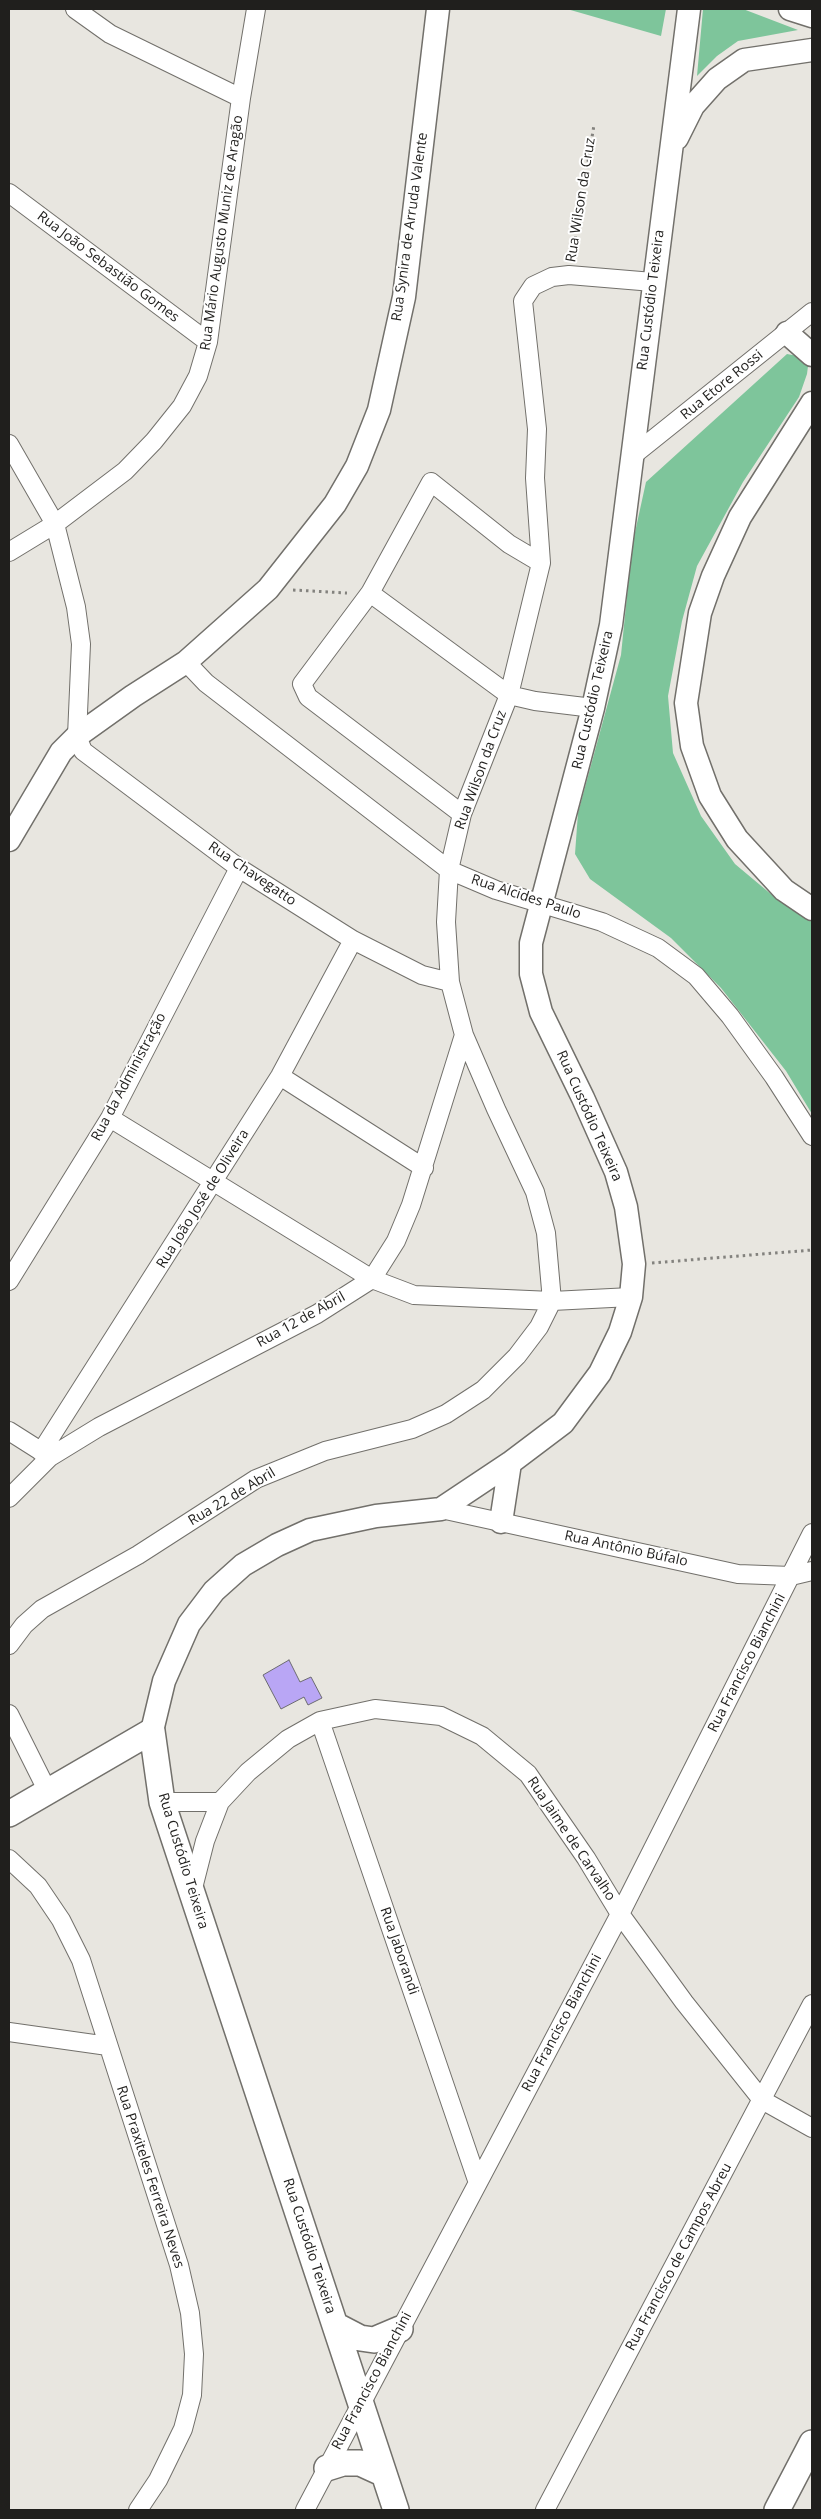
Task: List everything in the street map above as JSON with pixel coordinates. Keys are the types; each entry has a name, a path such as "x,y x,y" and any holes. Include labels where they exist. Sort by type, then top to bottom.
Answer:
{"main road":[{"path":"9,1814 152,1731"},
{"name":"Rua Custódio Teixeira","path":"152,1731 162,1802 396,2510"},
{"path":"335,2325 360,2338 374,2340 400,2329"},
{"path":"777,2510 812,2443"},
{"path":"327,2468 343,2463 360,2463 384,2474"}],"street":[{"path":"75,9 110,34 241,98"},
{"path":"98,9 110,34"},
{"name":"Rua Mário Augusto Muniz de Aragão","path":"9,552 55,524 125,470 154,441 182,406 198,376 208,342 241,98 256,9"},
{"name":"Rua Synira de Arruda Valente","path":"9,840 61,752 77,736 133,696 186,662 268,589 335,504 357,466 379,410 404,297 438,9"},
{"name":"Rua Custódio Teixeira","path":"152,1731 164,1681 190,1624 214,1591 243,1565 277,1545 310,1530 376,1516 441,1509 510,1463 563,1423 575,1408 600,1373 620,1332 631,1297 634,1264 626,1207 616,1172 583,1098 541,1012 531,974 531,943 593,708 611,625 669,152 689,9"},
{"path":"790,9 812,16"},
{"path":"669,152 693,106 717,79 744,60 812,50"},
{"name":"Rua João Sebastião Gomes","path":"9,193 208,342"},
{"path":"569,275 653,282"},
{"name":"Rua Wilson da Cruz","path":"552,1301 546,1233 536,1192 496,1110 464,1035 450,982 446,922 449,870 462,814 509,695 541,563 535,478 537,429 523,301 533,286 552,277 569,275"},
{"name":"Rua Etore Rossi","path":"631,457 812,312"},
{"path":"787,332 812,355"},
{"path":"812,403 740,518 713,576 700,613 686,703 692,746 710,796 737,839 784,890 812,909"},
{"path":"9,444 55,524 76,607 81,644 77,736"},
{"path":"462,814 308,697 303,690 304,679 370,593 431,482 509,544 541,563"},
{"path":"370,593 509,695 535,702 593,708"},
{"name":"Rua Alcides Paulo","path":"186,662 206,683 449,870 496,890 602,922 658,948 696,976 730,1016 774,1077 812,1136"},
{"name":"Rua Chavegatto","path":"77,736 83,751 105,770 239,868 354,940 422,975 450,982"},
{"name":"Rua da Administração","path":"9,1281 110,1118 239,868"},
{"name":"Rua João José de Oliveira","path":"45,1454 280,1076 354,940"},
{"name":"Rua 12 de Abril","path":"9,1498 45,1454 317,1314 372,1279 396,1241 424,1168 464,1035"},
{"path":"280,1076 424,1168"},
{"path":"110,1118 372,1279 414,1295 552,1301 631,1297"},
{"name":"Rua 22 de Abril","path":"9,1645 24,1625 42,1609 138,1555 256,1479 325,1451 412,1429 446,1414 483,1390 517,1356 539,1327 552,1301"},
{"path":"9,1431 45,1454"},
{"path":"501,1522 510,1463"},
{"name":"Rua Antônio Búfalo","path":"441,1509 738,1574 791,1576 812,1571"},
{"name":"Rua Francisco Bianchini","path":"305,2510 477,2180 620,1914 812,1533"},
{"name":"Rua Jaime de Carvalho","path":"192,1893 204,1841 220,1802 248,1772 288,1739 320,1721 375,1709 441,1716 482,1736 528,1774 586,1858 620,1914 684,2002 762,2100 812,2128"},
{"path":"9,1714 48,1792"},
{"name":"Rua Jaborandi","path":"320,1721 477,2180"},
{"path":"162,1802 220,1802"},
{"name":"Rua Praxiteles Ferreira Neves","path":"9,1858 38,1886 61,1920 81,1960 179,2264 190,2313 194,2354 192,2395 184,2429 158,2480 138,2510"},
{"name":"Rua Francisco de Campos Abreu","path":"545,2510 812,2004"},
{"path":"9,2032 108,2046"}],"path":[{"name":"Rua Wilson da Cruz","path":"569,275 594,125"},
{"path":"268,589 370,593"},
{"path":"634,1264 812,1250"}],"green space":[{"path":"567,9 666,9 661,36"},
{"path":"703,9 743,9 798,30 738,41 717,56 697,76"},
{"path":"787,354 809,358 807,374 799,397 743,482 697,566 682,621 668,696 673,753 701,816 735,864 778,900 812,922 812,1114 786,1071 721,988 671,938 590,879 575,854 578,813 621,655 632,546 646,482"}],"building":[{"path":"289,1660 300,1682 311,1677 322,1698 308,1705 304,1697 281,1709 263,1675"}]}
